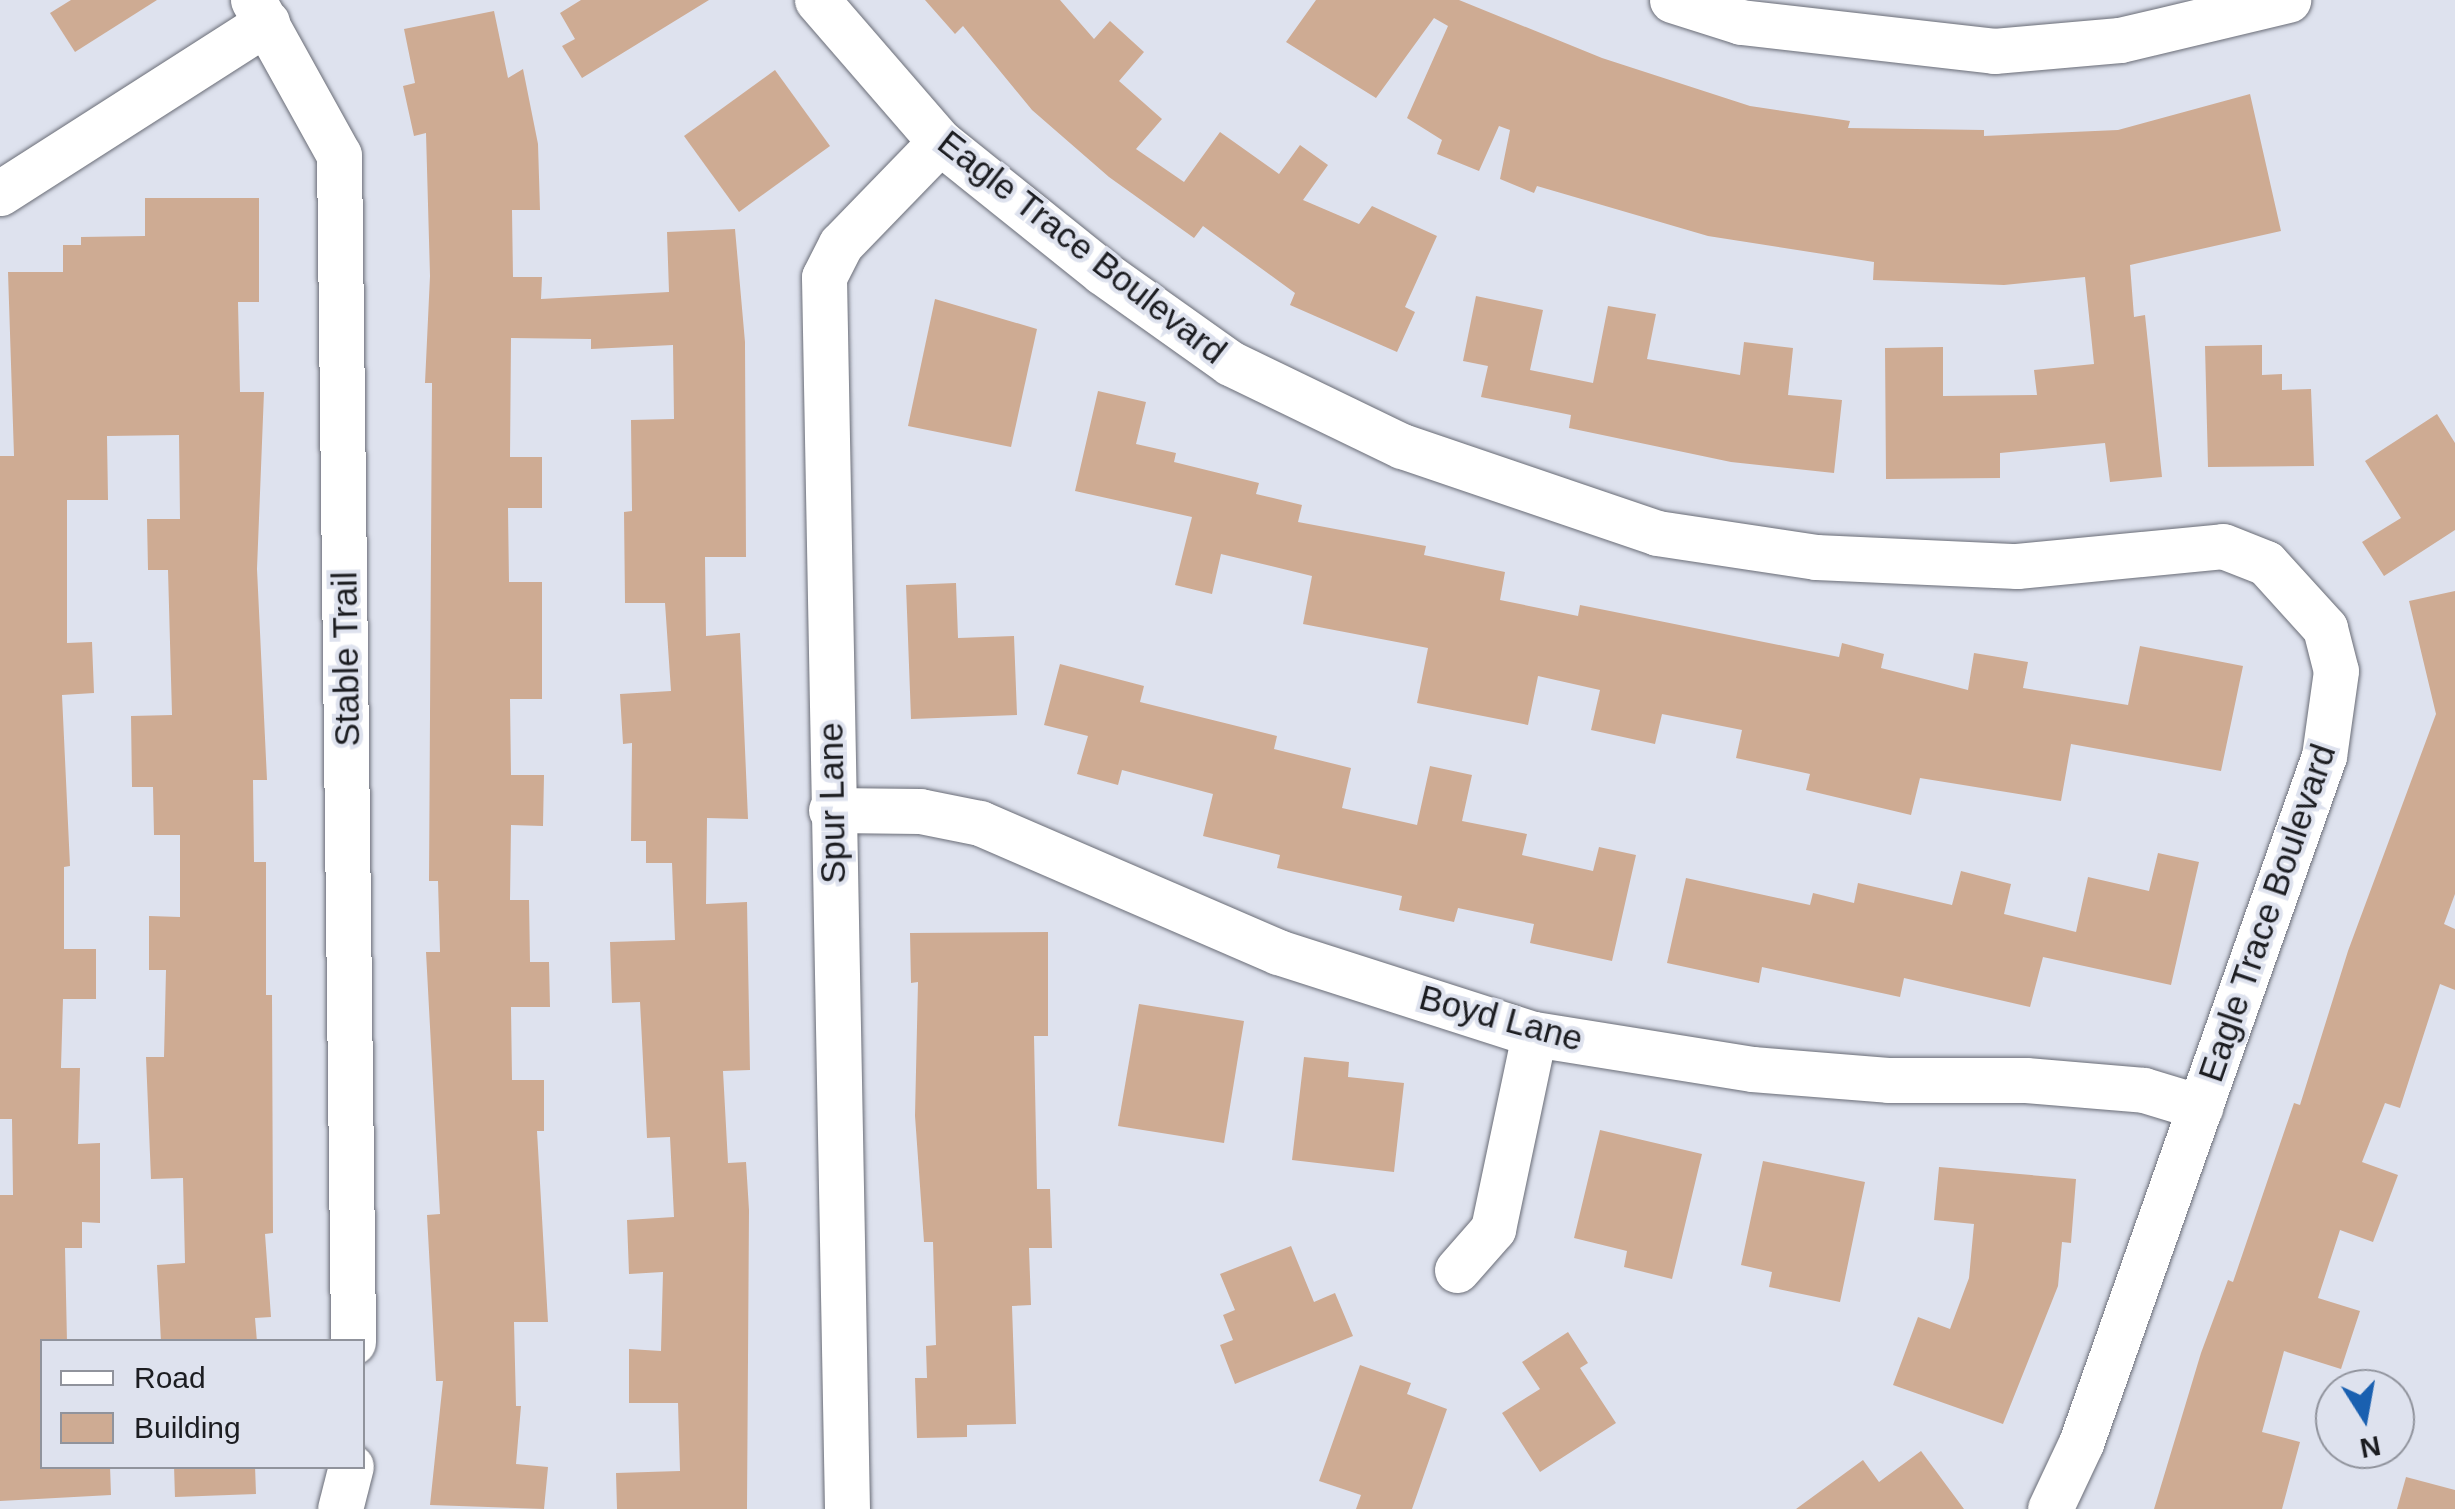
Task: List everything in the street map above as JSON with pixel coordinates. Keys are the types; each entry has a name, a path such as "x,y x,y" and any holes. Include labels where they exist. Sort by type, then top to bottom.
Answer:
{"street":[{"name":"Eagle Trace Boulevard","path":"817,0 940,142 1230,363 1402,446 1506,486 1657,534 1816,558 2017,566 2224,546 2266,563 2325,628 2336,671 2334,712 2324,756 2081,1443 2050,1509"},
{"path":"1672,0 1741,22 1994,52 2120,40 2288,0"},
{"path":"0,192 260,11"},
{"name":"Stable Trail","path":"260,11 339,155 352,1339"},
{"name":"Spur Lane","path":"847,1509 824,277 841,244 940,142"},
{"name":"Boyd Lane","path":"831,810 920,812 980,822 1278,952 1534,1034 1752,1069 2144,1090 2200,1106"},
{"path":"1457,1270 1493,1229 1534,1034"},
{"path":"340,1509 350,1469"}],"building":[{"path":"71,0 157,0 75,52 50,13"},
{"path":"581,0 709,0 582,78 562,46 575,39 560,13"},
{"path":"925,0 1060,0 1094,39 1110,21 1144,52 1119,81 1162,119 1136,149 1184,182 1220,132 1279,174 1300,145 1328,165 1303,200 1359,224 1372,206 1437,236 1405,307 1415,312 1397,352 1290,305 1295,293 1203,226 1194,238 1109,177 1032,110 963,26 955,34"},
{"path":"1316,0 1459,0 1602,58 1750,106 1850,121 1848,128 1984,130 1984,136 2118,130 2250,94 2281,231 2130,265 2134,317 2145,315 2162,477 2110,482 2105,443 2000,453 2000,478 1886,479 1885,348 1943,347 1943,396 2037,395 2034,370 2094,364 2085,277 2004,285 1873,280 1874,262 1708,236 1537,186 1534,193 1500,179 1510,130 1499,126 1479,171 1437,154 1442,140 1407,118 1448,26 1434,18 1376,98 1286,42"},
{"path":"494,11 508,78 523,69 538,144 540,210 512,210 513,277 542,277 541,299 669,292 667,232 735,229 745,342 746,557 705,557 706,636 740,633 748,819 707,818 706,904 747,902 750,1070 723,1071 728,1163 746,1162 749,1210 747,1509 617,1509 616,1473 680,1471 678,1403 629,1403 629,1349 661,1351 663,1272 629,1274 627,1220 674,1217 670,1137 647,1138 640,1002 612,1003 610,942 675,940 672,863 646,863 646,841 631,841 632,743 623,744 620,694 671,691 665,603 625,603 624,512 632,511 631,420 674,419 673,345 591,349 591,339 511,338 510,457 542,457 542,508 508,508 509,582 542,582 542,699 510,699 511,775 544,775 543,826 511,825 510,900 529,900 530,962 549,962 550,1007 511,1007 512,1080 544,1080 544,1131 537,1131 548,1322 514,1322 516,1406 521,1406 516,1464 548,1467 544,1509 430,1505 443,1381 436,1381 427,1215 440,1214 426,952 440,952 438,881 429,881 432,383 425,383 430,276 426,133 414,136 403,86 415,83 404,29"},
{"path":"775,70 830,146 739,212 684,136"},
{"path":"145,198 259,198 259,302 238,302 240,392 264,392 257,569 267,780 253,780 254,862 266,862 266,995 272,995 273,1233 265,1234 271,1317 255,1318 257,1339 161,1339 157,1265 185,1263 183,1178 151,1179 146,1057 164,1057 166,970 149,970 149,916 180,917 180,835 154,835 153,787 132,787 131,716 172,715 168,570 148,570 147,519 180,519 179,435 107,436 108,500 67,500 67,643 92,642 94,693 62,695 70,866 64,867 64,949 96,949 96,999 63,999 61,1068 80,1068 78,1144 100,1143 100,1223 82,1222 82,1248 65,1248 67,1339 40,1339 40,1469 110,1469 111,1495 0,1501 0,1195 13,1195 12,1119 0,1119 0,456 14,456 8,272 63,272 63,245 81,245 81,237 145,236"},
{"path":"1476,296 1543,310 1530,370 1593,383 1608,306 1656,314 1647,359 1740,375 1744,342 1793,348 1788,395 1842,400 1834,473 1731,462 1569,428 1571,415 1481,397 1488,366 1463,361"},
{"path":"935,299 1037,329 1011,447 908,426"},
{"path":"2262,345 2262,375 2282,374 2282,390 2311,389 2314,466 2208,467 2205,346"},
{"path":"1098,391 1146,402 1136,444 1176,453 1174,462 1259,483 1256,494 1302,505 1298,522 1426,546 1424,555 1505,572 1500,600 1578,616 1580,605 1839,657 1842,643 1884,654 1881,668 1968,690 1974,653 2028,662 2023,688 2128,705 2140,646 2243,666 2221,771 2071,744 2061,801 1920,778 1911,815 1806,790 1810,774 1736,758 1742,730 1662,714 1655,744 1591,730 1600,690 1538,676 1528,725 1417,703 1428,648 1303,624 1312,576 1221,554 1212,594 1175,585 1192,517 1075,491"},
{"path":"2437,414 2455,443 2455,530 2384,576 2362,542 2401,518 2365,461"},
{"path":"956,583 958,638 1014,636 1017,715 911,719 906,585"},
{"path":"2455,591 2455,894 2444,924 2455,929 2455,990 2440,984 2400,1108 2385,1103 2362,1162 2398,1175 2373,1242 2340,1230 2318,1298 2360,1311 2341,1369 2284,1351 2262,1432 2300,1442 2282,1509 2154,1509 2201,1353 2228,1280 2233,1282 2294,1103 2300,1105 2348,951 2436,714 2409,601"},
{"path":"1060,664 1144,686 1140,702 1277,736 1274,749 1351,768 1342,808 1417,825 1430,766 1472,775 1462,821 1527,834 1522,855 1593,871 1599,847 1636,855 1612,961 1530,943 1534,924 1458,908 1454,922 1399,910 1402,896 1277,868 1280,855 1203,836 1213,794 1122,770 1118,785 1077,774 1088,736 1044,725"},
{"path":"2158,853 2199,862 2171,985 2043,957 2030,1007 1904,978 1900,997 1762,967 1759,983 1667,963 1686,878 1810,905 1813,893 1854,903 1858,883 1952,905 1961,871 2011,884 2004,914 2076,932 2088,877 2149,891"},
{"path":"1048,932 1048,1036 1034,1036 1037,1189 1050,1189 1052,1248 1029,1248 1031,1305 1012,1306 1016,1424 967,1425 967,1437 917,1438 915,1378 927,1378 926,1346 936,1345 933,1242 924,1242 915,1116 918,982 911,983 910,933"},
{"path":"1139,1004 1244,1021 1224,1143 1118,1126"},
{"path":"1304,1057 1349,1062 1348,1077 1404,1083 1394,1172 1292,1160"},
{"path":"1600,1130 1702,1154 1672,1279 1624,1267 1627,1251 1574,1238"},
{"path":"1763,1161 1865,1182 1840,1302 1769,1287 1772,1272 1741,1265"},
{"path":"1939,1167 2076,1179 2071,1243 2062,1242 2058,1286 2003,1424 1893,1385 1918,1317 1950,1329 1969,1278 1974,1224 1934,1220"},
{"path":"1291,1246 1314,1302 1335,1293 1353,1336 1235,1384 1220,1345 1233,1340 1223,1315 1235,1310 1220,1274"},
{"path":"1568,1332 1588,1363 1580,1368 1616,1423 1540,1472 1502,1413 1540,1389 1522,1362"},
{"path":"1360,1365 1411,1383 1407,1394 1447,1409 1412,1509 1356,1509 1361,1495 1319,1481"},
{"path":"1921,1451 1964,1509 1796,1509 1863,1460 1879,1482"},
{"path":"174,1469 255,1469 256,1494 175,1497"},
{"path":"2406,1477 2455,1490 2455,1509 2397,1509"}]}
